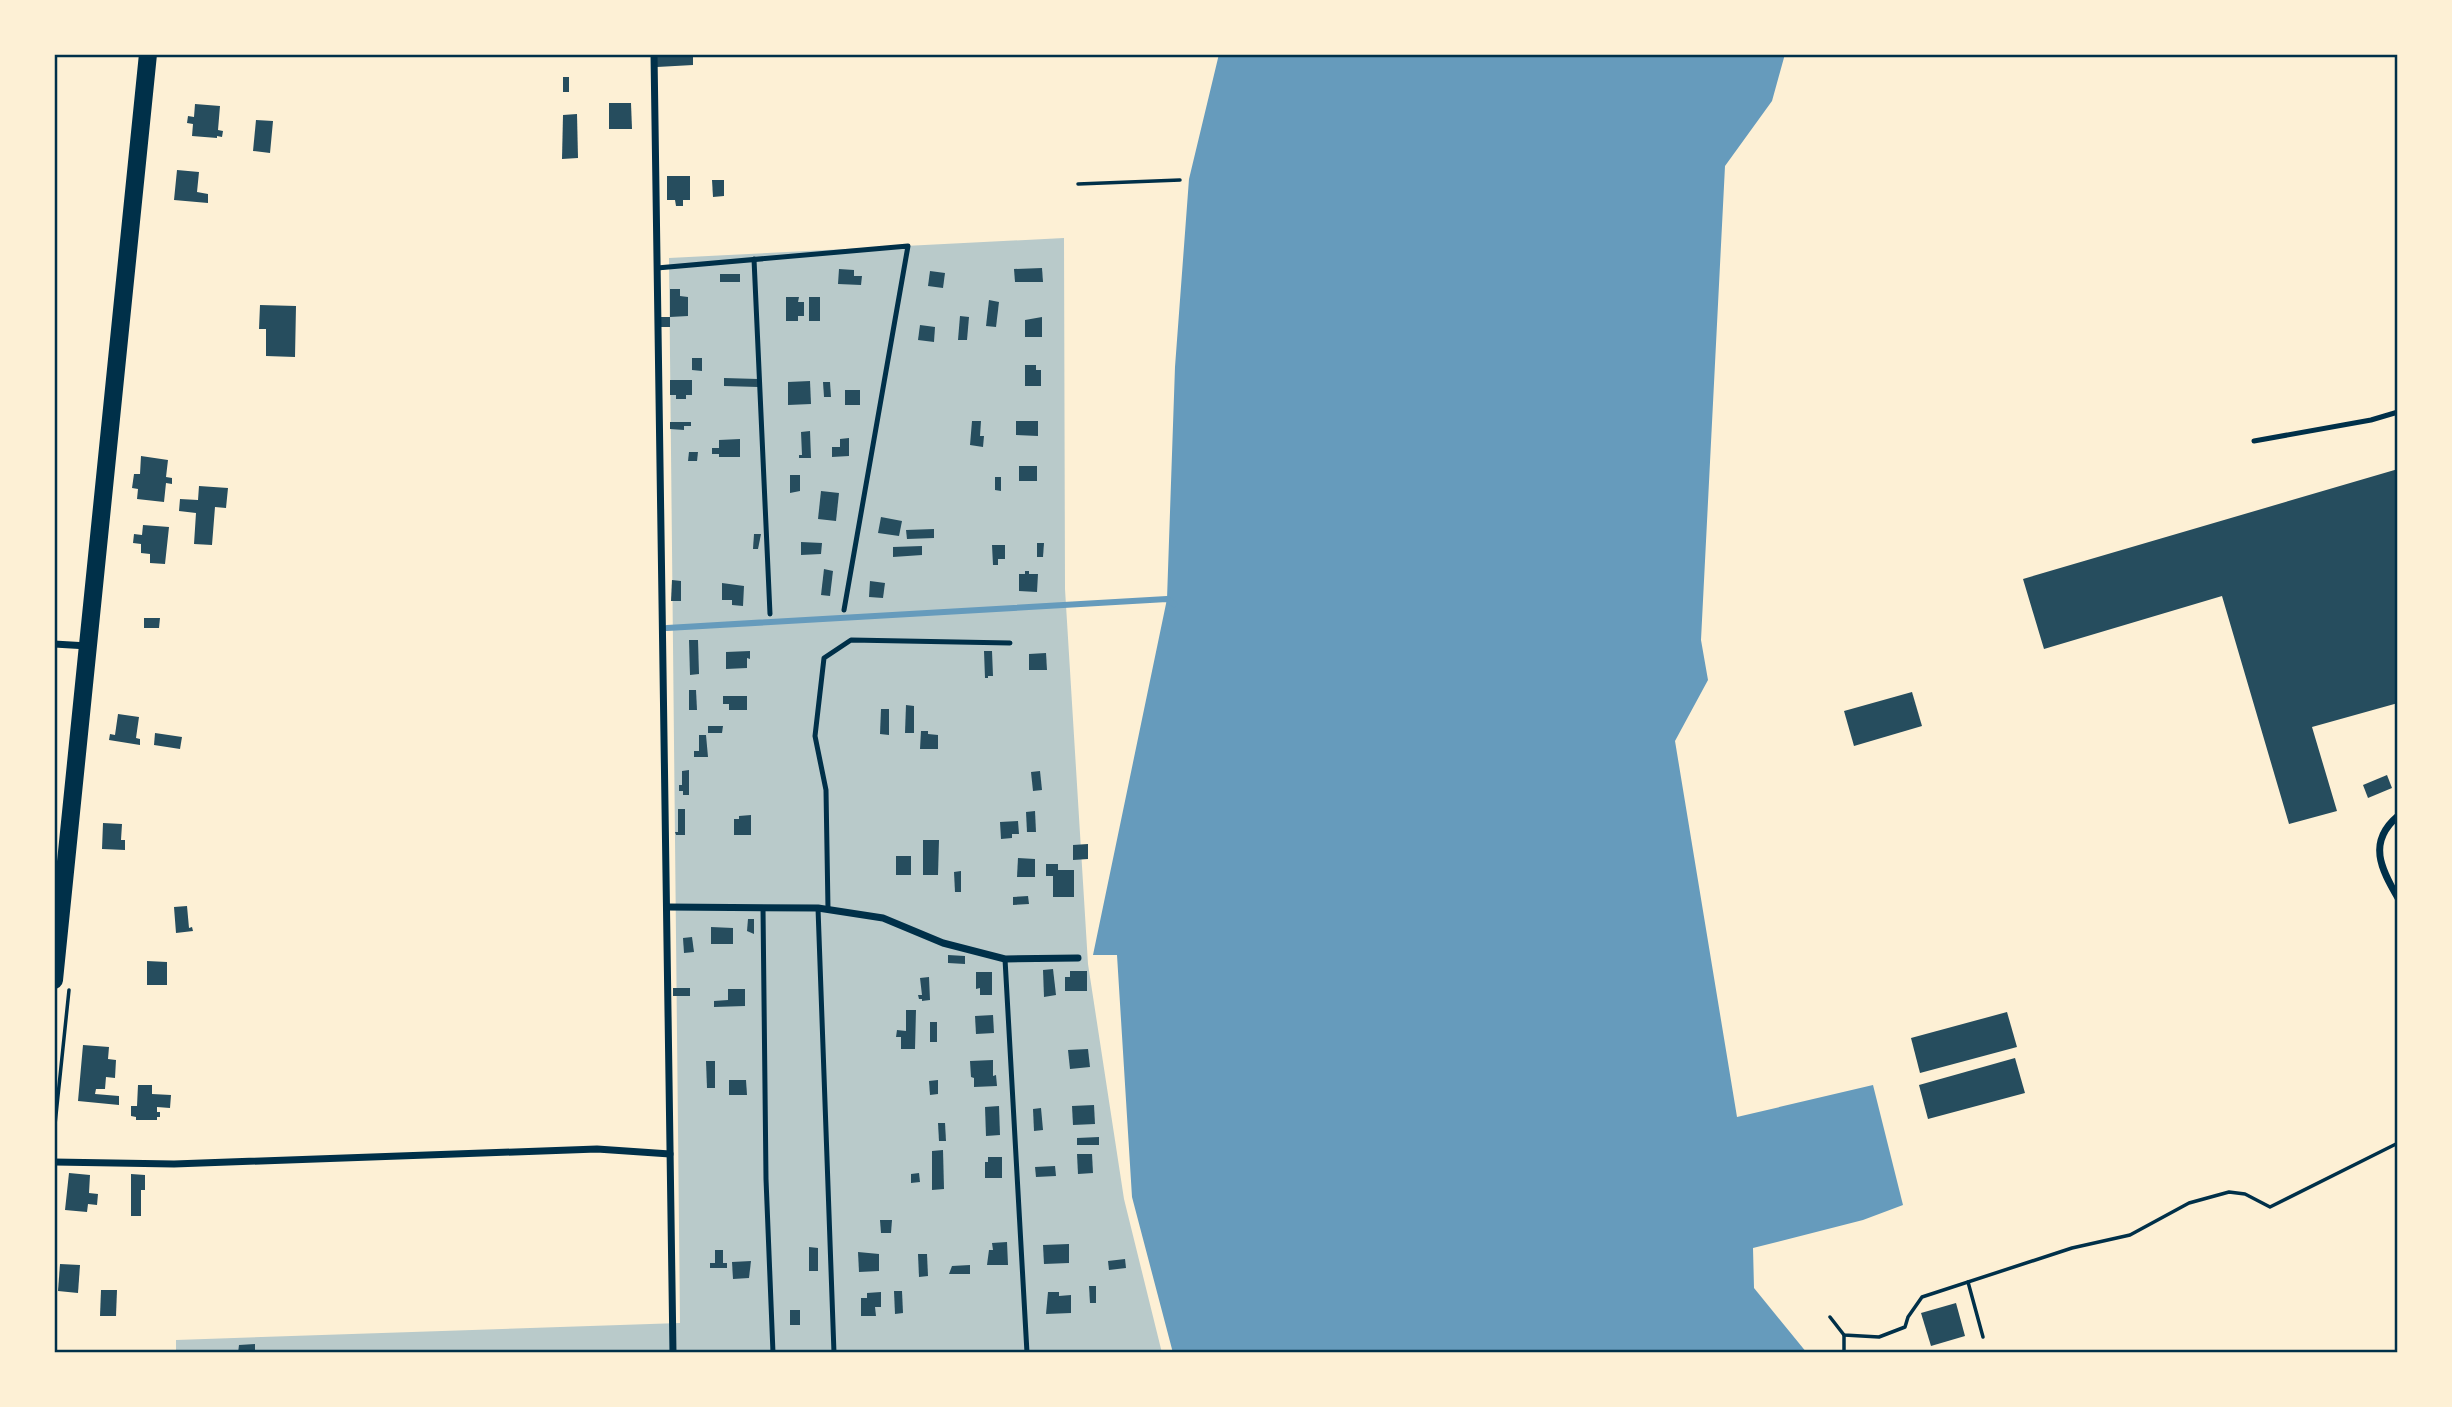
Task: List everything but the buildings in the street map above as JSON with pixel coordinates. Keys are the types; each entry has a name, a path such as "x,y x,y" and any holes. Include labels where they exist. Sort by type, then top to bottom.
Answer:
{"main road":[{"path":"54,980 148,54"}],"street":[{"path":"654,54 673,1353"},
{"path":"54,644 88,646"},
{"path":"2398,816 2391,822 2381,840 2378,857 2398,898"},
{"path":"667,907 828,909 883,918 943,943 1005,959 1078,958"},
{"path":"54,1162 174,1164 597,1149 670,1154"}],"lane":[{"path":"657,268 908,246 844,610"},
{"path":"754,260 771,614"},
{"path":"2253,441 2371,420 2398,412"},
{"path":"828,909 826,790 815,736 824,658 851,640 1010,643"},
{"path":"763,908 766,1179 773,1353"},
{"path":"818,908 834,1353"},
{"path":"1005,959 1027,1353"}],"path":[{"path":"1078,184 1180,180"},
{"path":"1844,1335 1879,1337 1905,1327 1908,1317 1923,1297 2072,1248 2130,1235 2189,1203 2229,1192 2245,1194 2270,1207 2398,1143"},
{"path":"1968,1282 1983,1337"},
{"path":"1829,1317 1844,1335 1844,1353"}],"shaded area":[{"path":"1064,238 1065,589 1088,964 1124,1199 1162,1353 176,1353 176,1340 680,1323 669,258"}],"water":[{"path":"1219,54 1785,54 1772,101 1725,166 1701,640 1708,680 1675,741 1737,1117 1873,1085 1903,1205 1863,1220 1753,1248 1754,1288 1807,1353 1173,1353 1132,1197 1117,955 1093,955 1167,599 1175,367 1189,179"}],"waterway":[{"path":"667,628 1167,599 1174,604"}]}
